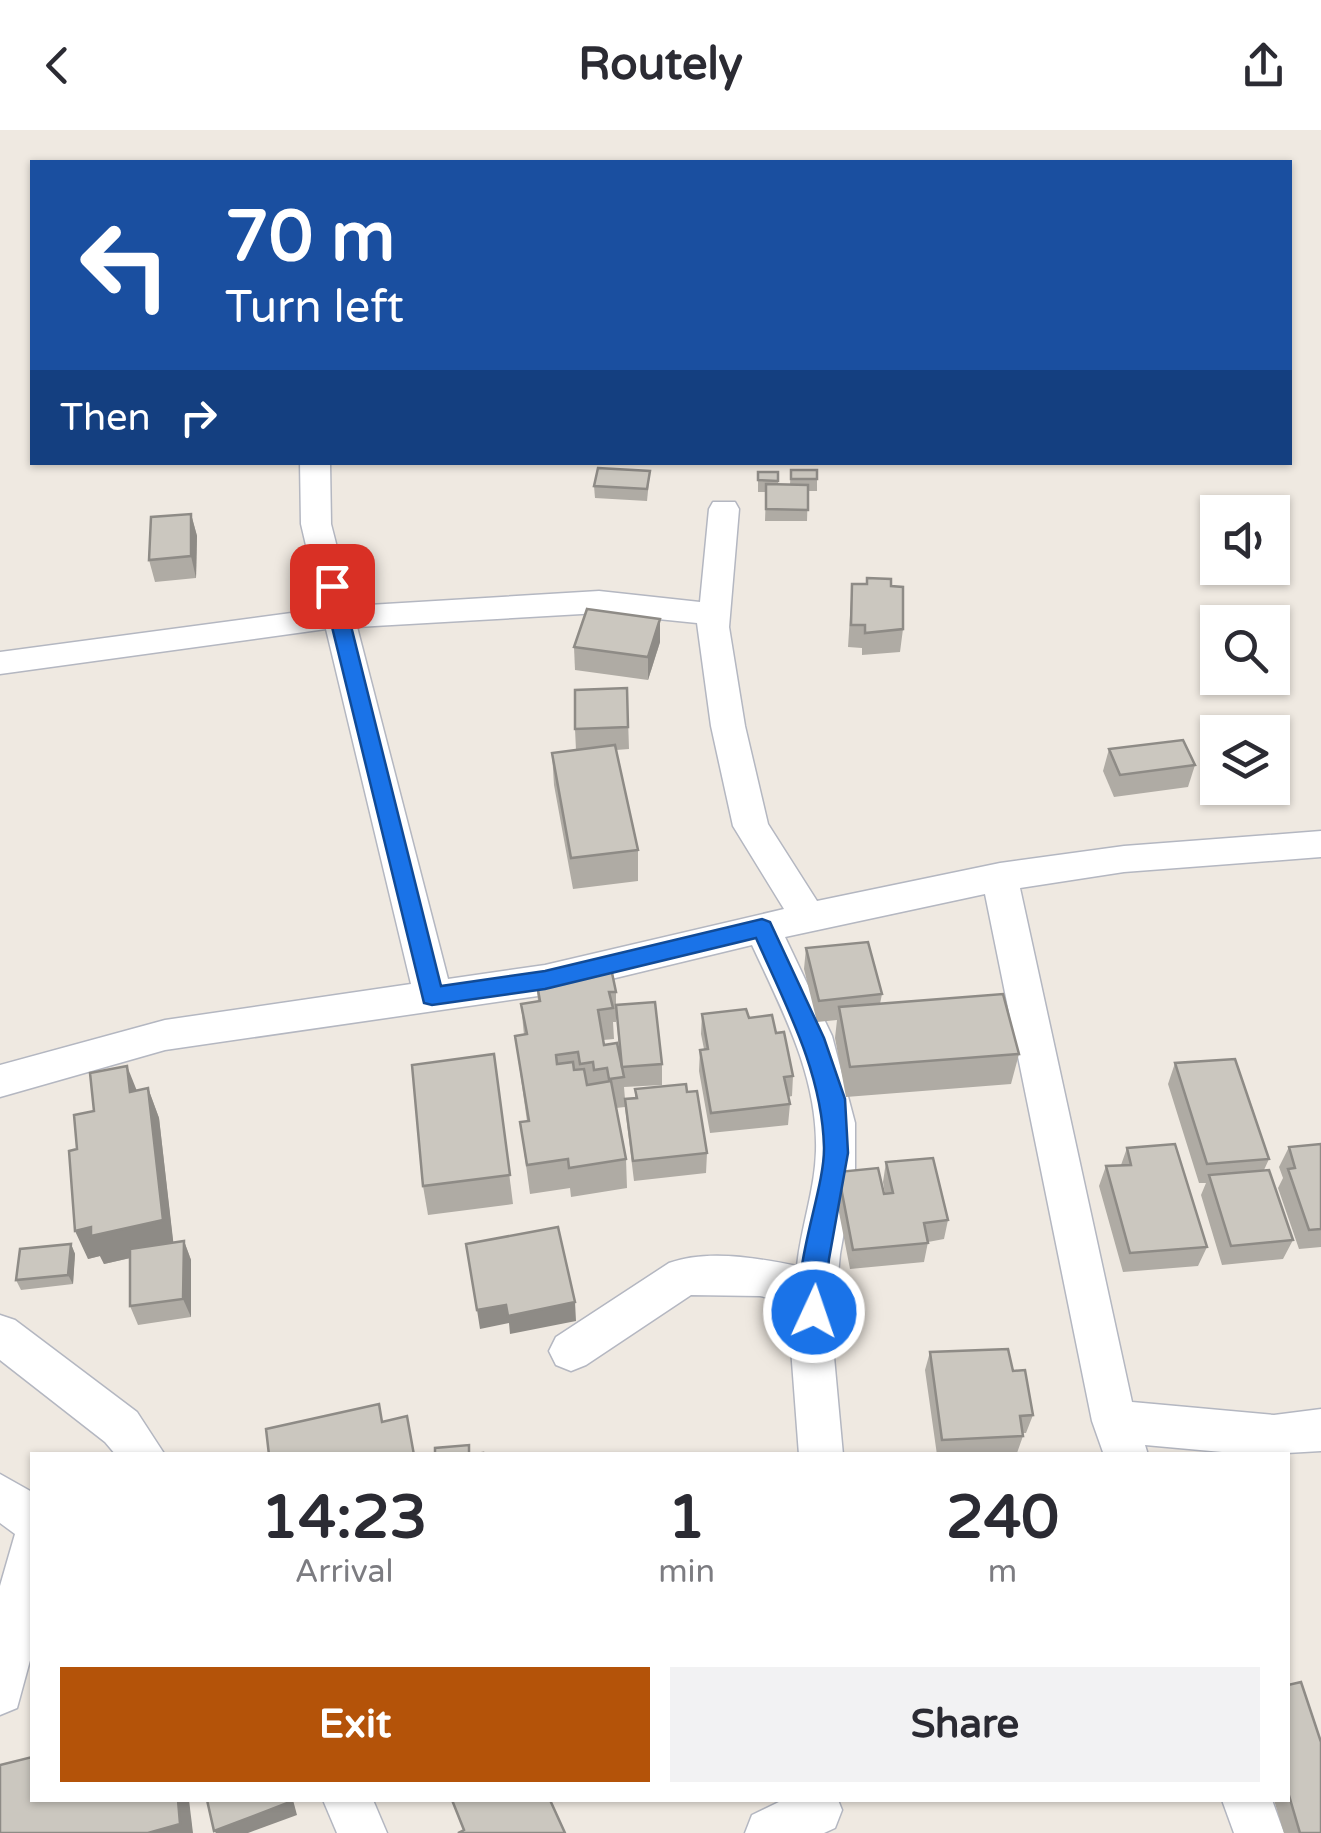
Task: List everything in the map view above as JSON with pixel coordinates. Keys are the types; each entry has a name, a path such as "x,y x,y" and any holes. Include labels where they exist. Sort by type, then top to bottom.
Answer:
{"street":[{"path":"315,465 316,524 432,996"},
{"path":"724,509 714,614 728,726 751,826 808,916"},
{"path":"0,664 339,617 599,602 714,614"},
{"path":"0,1080 164,1035 545,980 808,916 1000,877 1124,859 1321,844"},
{"path":"1000,877 1120,1438 1274,1436 1321,1430"},
{"path":"762,928 812,1038 833,1099 836,1153 816,1259 818,1288 811,1335 821,1452"},
{"path":"571,1352 684,1276 760,1277 818,1288"},
{"path":"0,1334 124,1445"},
{"path":"0,1493 30,1486"},
{"path":"0,1493 30,1517"},
{"path":"0,1691 30,1557"},
{"path":"349,1802 362,1833"},
{"path":"1249,1802 1259,1833"},
{"path":"770,1833 817,1814"}],"building":[{"path":"598,468 650,471 647,489 594,486"},
{"path":"791,470 817,470 817,479 791,479"},
{"path":"758,472 778,472 778,481 758,480"},
{"path":"766,484 808,485 808,510 766,509"},
{"path":"191,514 191,556 149,560 151,517"},
{"path":"867,578 891,579 891,586 903,587 903,629 865,633 865,625 851,625 852,584 867,584"},
{"path":"587,609 660,619 648,657 574,647"},
{"path":"627,688 628,727 575,729 575,690"},
{"path":"1183,740 1195,765 1120,775 1109,749"},
{"path":"615,745 638,850 571,858 552,753"},
{"path":"868,942 882,994 819,1001 806,948"},
{"path":"611,968 616,992 609,992 613,1008 598,1010 604,1045 617,1043 624,1077 609,1079 607,1068 594,1070 593,1062 580,1064 578,1052 556,1055 557,1064 573,1062 574,1070 584,1069 587,1085 611,1081 626,1159 569,1168 568,1159 527,1165 520,1122 529,1121 515,1036 527,1034 521,1004 540,1001 536,979"},
{"path":"1003,994 1019,1054 850,1067 839,1007"},
{"path":"655,1002 662,1064 622,1067 616,1005"},
{"path":"746,1009 749,1018 772,1015 776,1033 784,1032 793,1076 784,1077 790,1104 711,1113 700,1050 708,1049 702,1014"},
{"path":"494,1054 510,1175 423,1186 412,1065"},
{"path":"1235,1059 1269,1159 1207,1164 1175,1063"},
{"path":"127,1066 130,1092 148,1088 163,1220 91,1236 91,1227 75,1231 69,1151 77,1149 74,1115 94,1111 90,1073"},
{"path":"686,1084 687,1092 697,1091 707,1153 633,1161 625,1099 637,1098 635,1089"},
{"path":"1175,1144 1207,1247 1130,1253 1106,1166 1131,1165 1127,1148"},
{"path":"1321,1144 1321,1229 1309,1230 1288,1169 1295,1168 1289,1147"},
{"path":"933,1158 948,1220 924,1223 928,1243 853,1250 838,1172 878,1168 884,1194 893,1193 886,1162"},
{"path":"1269,1170 1293,1240 1231,1246 1209,1175"},
{"path":"558,1227 575,1302 508,1316 506,1305 477,1310 466,1244"},
{"path":"184,1241 183,1299 130,1306 130,1249"},
{"path":"71,1244 68,1275 16,1280 20,1249"},
{"path":"1008,1349 1013,1371 1025,1370 1033,1415 1020,1416 1023,1436 942,1440 930,1352"},
{"path":"379,1404 382,1422 407,1416 413,1452 269,1452 266,1429"},
{"path":"469,1445 469,1452 435,1452 435,1448"},
{"path":"1301,1682 1321,1742 1321,1833 1300,1833 1290,1799 1290,1685"},
{"path":"30,1758 30,1802 178,1802 180,1824 148,1833 0,1833 0,1765"},
{"path":"207,1802 290,1802 214,1831"},
{"path":"453,1802 551,1802 565,1833 458,1833 464,1830"}],"route":[{"path":"332,586 432,996 545,980 762,928 812,1038 833,1099 836,1153 816,1259 818,1288 814,1312"}]}
